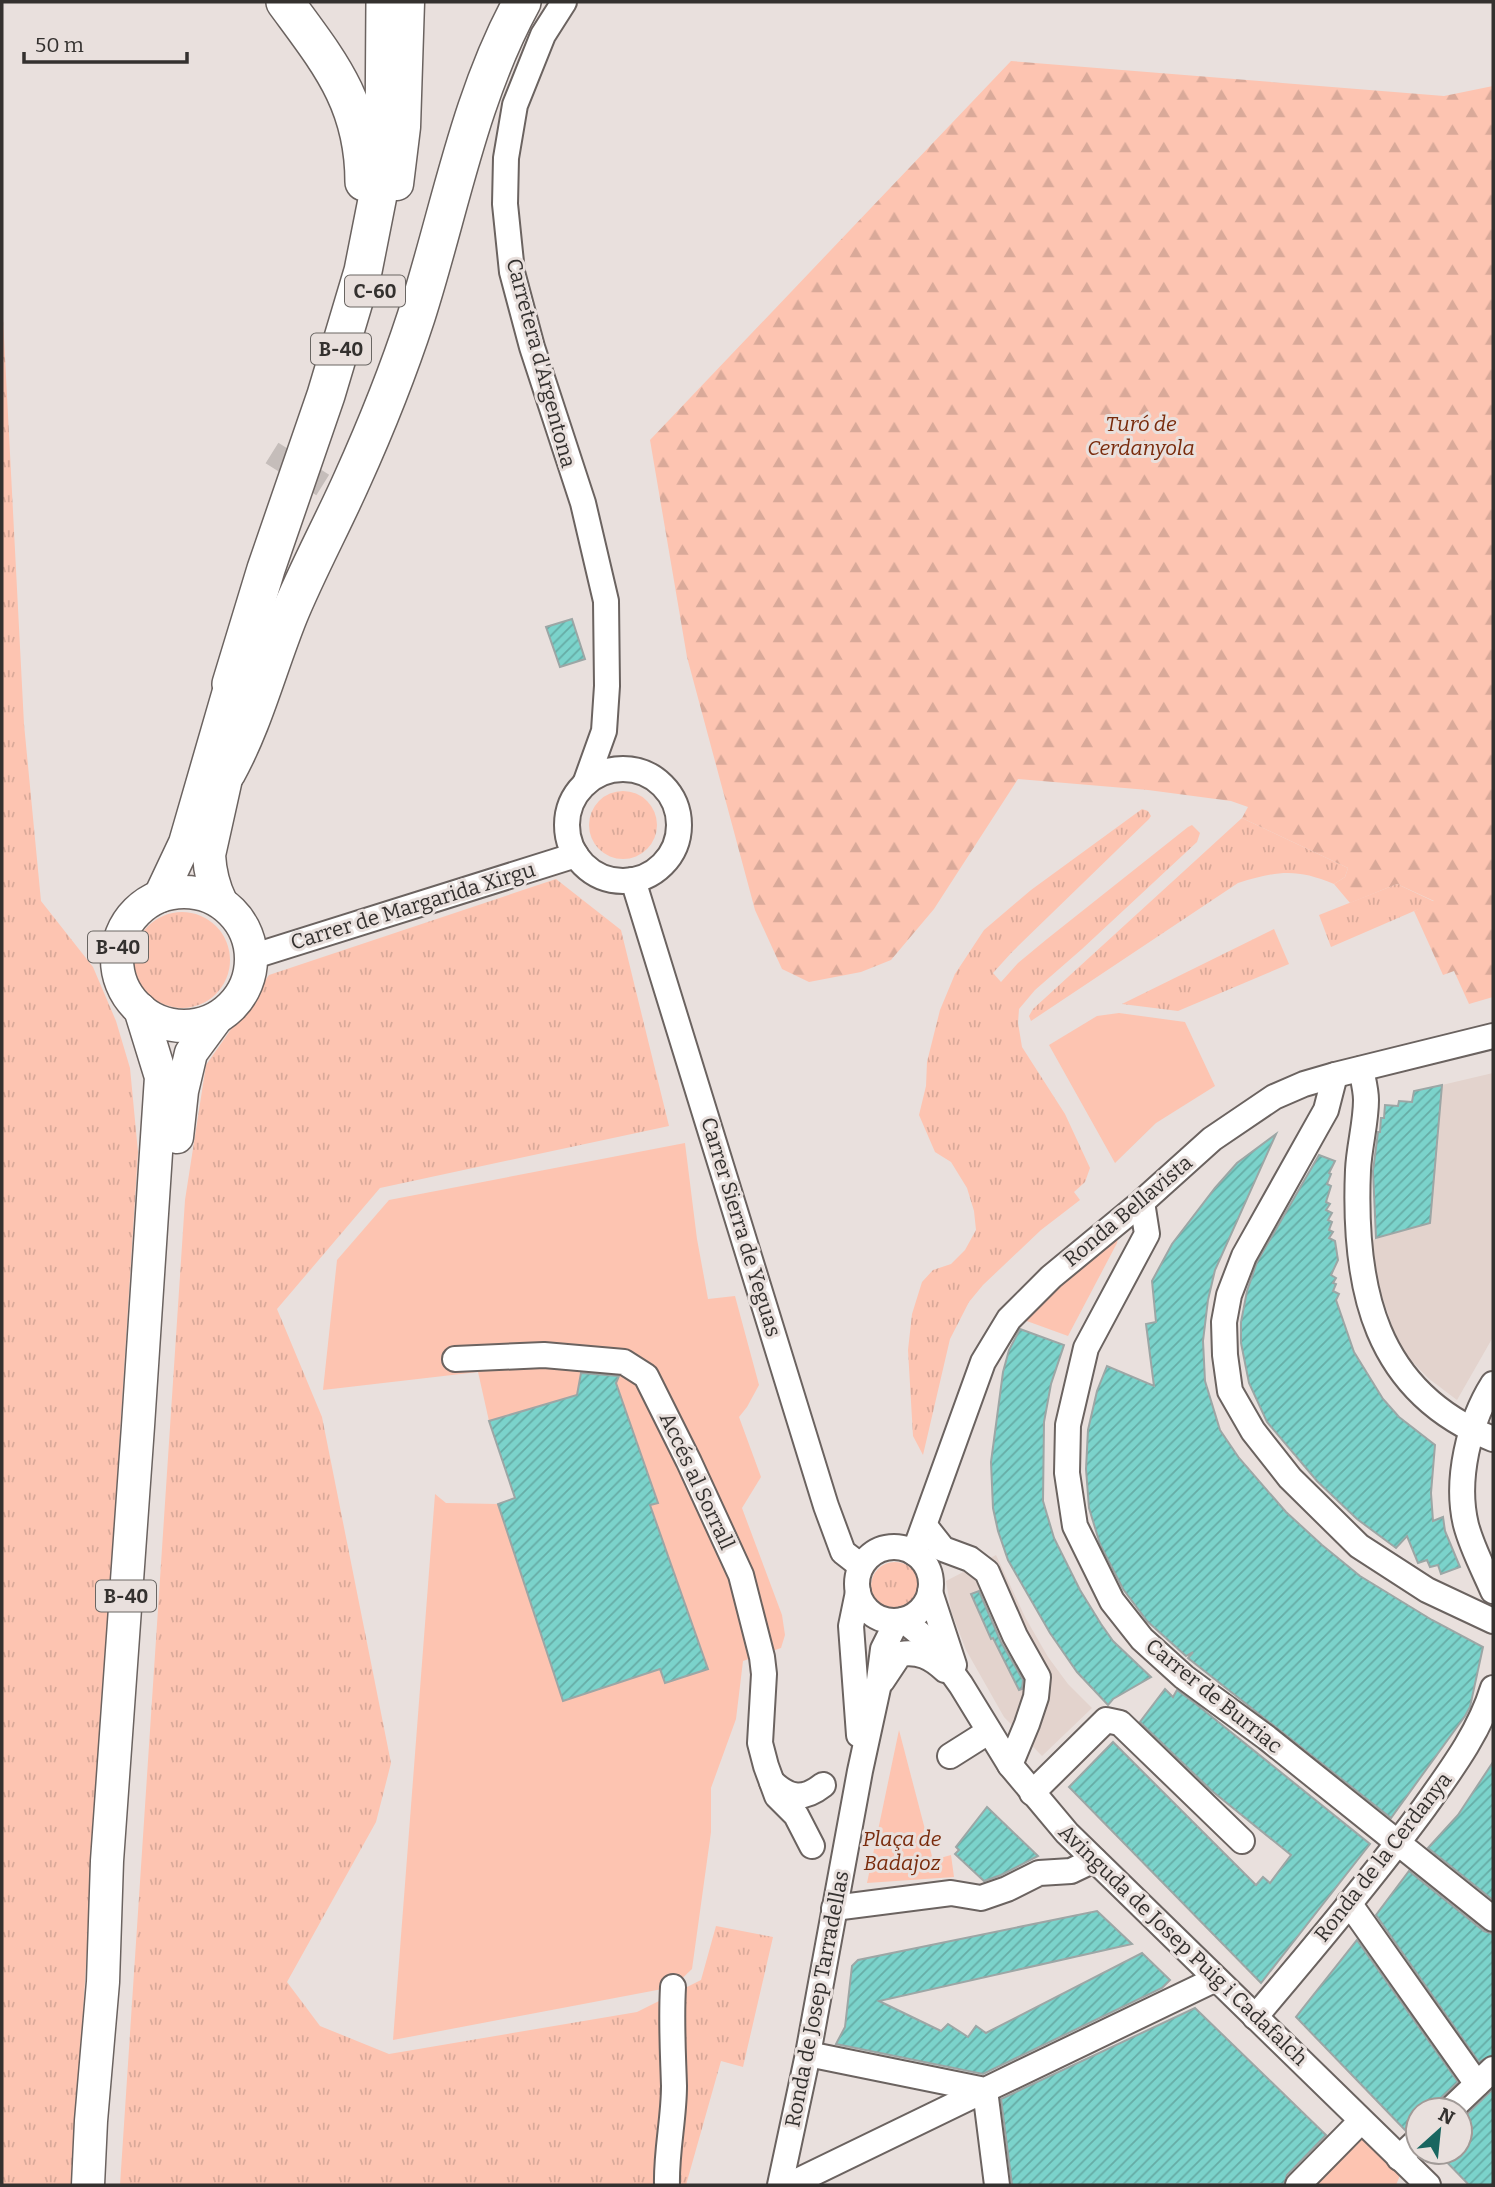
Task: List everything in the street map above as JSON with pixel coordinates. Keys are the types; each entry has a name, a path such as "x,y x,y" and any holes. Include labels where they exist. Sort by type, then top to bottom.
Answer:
{"highway":[{"path":"275,569 272,531 337,321 364,204 362,143 340,79 285,2"},
{"name":"B-40","path":"232,684 275,569 363,271 379,190 384,146 385,2"},
{"path":"227,772 248,729 290,612 381,412 415,320 478,100 501,41 522,2"}],"main road":[{"name":"C-60","path":"227,772 275,569 345,393 382,267 396,192 404,127 408,2"},
{"name":"B-40","path":"232,684 185,843 160,896 143,905 129,920 120,937 117,957 119,976 127,994 140,1009 157,1020 176,1026 196,1025 216,1018 232,1007 245,984 251,957"},
{"path":"227,772 209,855 212,880 221,902 241,928 251,957"},
{"path":"160,896 181,891 201,894 221,902"},
{"name":"B-40","path":"89,2185 91,2121 103,1982 107,1861 161,1077 140,1009"},
{"name":"B-40","path":"97,2185 143,1488 165,1278 172,1170 182,1091 191,1053 216,1018"}],"street":[{"name":"Carretera d'Argentona","path":"564,2 543,35 515,105 506,158 505,204 512,272 583,503 606,601 607,685 604,731 585,784"},
{"path":"604,731 612,748 632,770"},
{"path":"615,770 632,770 646,775 664,788 676,807 678,836 666,861 645,877 620,881 595,873 576,855 569,841 567,825 572,803 585,784 599,775 615,770"},
{"name":"Carrer de Margarida Xirgu","path":"251,957 576,855"},
{"name":"Carrer Sierra de Yeguas","path":"633,880 833,1529 843,1552 861,1566"},
{"name":"Ronda Bellavista","path":"916,1554 983,1362 993,1342 1016,1310 1051,1277 1142,1202 1212,1139 1274,1097 1335,1075 1493,1036"},
{"path":"1361,1069 1366,1099 1358,1169 1360,1247 1377,1329 1400,1372 1420,1396 1452,1420 1493,1439"},
{"path":"1335,1075 1326,1110 1244,1256 1228,1295 1224,1322 1230,1391 1253,1432 1290,1478 1359,1546 1427,1590 1493,1621"},
{"name":"Carrer de Burriac","path":"1142,1202 1147,1234 1086,1348 1068,1425 1067,1473 1075,1526 1112,1601 1142,1639 1184,1677 1267,1738 1493,1919"},
{"name":"Accés al Sorrall","path":"455,1359 544,1355 624,1362 646,1376 690,1462 741,1575 764,1674 760,1743 777,1796 796,1815 812,1846"},
{"path":"1493,1384 1470,1430 1463,1492 1466,1524 1473,1547 1493,1591"},
{"path":"925,1526 943,1549 971,1559 987,1572 1015,1636 1038,1678 1036,1697 1010,1765"},
{"path":"889,1547 907,1549 916,1554 923,1561 930,1576 930,1592 920,1610 900,1620 877,1617 862,1602 858,1592 861,1566 873,1553 889,1547"},
{"path":"916,1554 971,1559"},
{"name":"Ronda de Josep Tarradellas","path":"858,1592 851,1626 860,1771"},
{"name":"Avinguda de Josep Puig i Cadafalch","path":"930,1592 961,1685"},
{"name":"Avinguda de Josep Puig i Cadafalch","path":"900,1620 930,1642 961,1685 1010,1765 1032,1793 1094,1860 1399,2158 1418,2182"},
{"name":"Ronda de Josep Tarradellas","path":"780,2185 808,2054 878,1688 883,1648 900,1620"},
{"name":"Ronda de Josep Tarradellas","path":"878,1688 900,1654 912,1652 936,1662 961,1685"},
{"name":"Ronda de la Cerdanya","path":"1255,2017 1398,1843 1465,1749 1488,1705 1493,1688"},
{"path":"1032,1793 1106,1720 1120,1723 1242,1842"},
{"path":"950,1756 988,1732"},
{"path":"770,1780 782,1791 803,1796 813,1793 823,1785"},
{"path":"834,1908 951,1892 981,1898 1039,1873 1071,1871 1094,1860"},
{"path":"1349,1903 1485,2077 1465,2096"},
{"path":"789,2185 1216,1979"},
{"path":"667,2185 666,2164 674,2088 670,2023 673,1987"},
{"path":"808,2054 985,2090"},
{"path":"985,2090 997,2185"},
{"path":"1298,2185 1361,2121"},
{"path":"1399,2158 1404,2153"}],"shaded area":[{"path":"1493,1073 1493,1337 1457,1400 1428,1378 1407,1356 1406,1358 1398,1343 1380,1290 1372,1240 1430,1223 1442,1085"},
{"path":"996,1555 1025,1617 1048,1657 1068,1684 1092,1708 1042,1756 1004,1717 966,1650 951,1611 946,1581"}],"green space":[{"name":"Turó de Cerdanyola","path":"1011,61 1444,96 1493,86 1493,997 1469,1004 1454,971 1443,975 1414,911 1434,901 1397,884 1350,903 1334,884 1345,877 1348,868 1242,818 1248,807 1231,801 1148,790 1018,779 934,909 891,960 861,972 809,982 782,969 755,910 687,657 650,440"},
{"path":"2,299 24,724 41,901 93,967 116,1021 130,1068 138,1152 72,2185 2,2185"},
{"path":"623,791 636,794 647,801 654,812 657,825 654,838 647,849 636,856 623,859 610,856 599,849 592,838 589,825 592,812 599,801 610,794"},
{"path":"1142,809 1148,811 1151,816 1149,819 993,973 1001,982 1018,963 1188,827 1192,825 1200,833 1197,842 1035,990 1019,1009 1022,1047 1065,1114 1090,1168 1085,1182 1074,1192 1080,1200 1041,1230 983,1285 969,1302 950,1339 923,1455 913,1436 908,1350 912,1314 922,1282 933,1270 951,1264 965,1250 976,1230 967,1188 951,1162 935,1152 919,1115 926,1086 927,1062 940,1010 955,974 984,930 1031,890"},
{"path":"1242,818 1348,868 1345,877 1334,884 1308,875 1286,873 1238,883 1031,1021 1029,1016 1033,1009"},
{"path":"556,879 621,930 669,1126 380,1188 277,1309 322,1417 391,1763 376,1822 287,1982 320,2026 389,2054 637,2012 701,1980 716,1926 773,1937 743,2067 721,2061 686,2185 120,2185 185,1200 206,1065 269,975"},
{"path":"1397,884 1435,902 1331,947 1319,915"},
{"path":"182,912 200,916 216,926 226,942 230,960 226,978 216,994 200,1004 182,1008 164,1004 148,994 138,978 134,960 138,942 148,926 164,916"},
{"path":"1274,929 1289,964 1178,1011 1122,1004"},
{"path":"1119,1013 1185,1022 1215,1086 1156,1123 1115,1163 1049,1045 1097,1016"},
{"path":"685,1143 697,1239 708,1299 735,1296 759,1385 739,1417 761,1477 742,1508 782,1615 785,1635 781,1648 743,1661 736,1719 711,1788 711,1832 692,1969 673,1987 393,2040 435,1494 446,1503 498,1504 515,1497 489,1421 478,1372 323,1390 337,1260 389,1200"},
{"path":"1118,1238 1068,1336 1024,1320 1064,1280"},
{"path":"895,1562 912,1569 919,1586 912,1603 895,1610 878,1603 871,1586 878,1569"},
{"name":"Plaça de Badajoz","path":"899,1730 933,1860 951,1855 954,1877 867,1883"},
{"path":"1363,2137 1401,2173 1396,2185 1315,2185"}],"building":[{"path":"572,619 585,659 560,667 546,627"},
{"path":"1442,1085 1430,1223 1376,1238 1373,1171 1385,1105 1398,1106 1399,1101 1412,1102 1414,1091"},
{"path":"1276,1134 1215,1270 1208,1300 1203,1341 1205,1381 1220,1430 1239,1458 1286,1512 1322,1545 1360,1576 1432,1620 1483,1647 1470,1707 1391,1818 1188,1658 1193,1652 1186,1656 1147,1621 1123,1589 1100,1544 1089,1508 1086,1469 1088,1430 1097,1391 1107,1366 1154,1386 1146,1324 1156,1322 1152,1281 1172,1244 1215,1188 1237,1163"},
{"path":"1319,1155 1335,1161 1329,1173 1331,1174 1327,1184 1331,1186 1326,1202 1330,1204 1326,1210 1332,1213 1328,1220 1332,1222 1329,1230 1333,1232 1329,1238 1335,1241 1338,1260 1331,1275 1336,1278 1333,1291 1339,1294 1336,1300 1354,1352 1383,1399 1399,1417 1435,1445 1431,1493 1433,1521 1443,1517 1445,1531 1460,1567 1441,1574 1438,1565 1430,1567 1427,1560 1418,1563 1407,1536 1396,1548 1357,1519 1317,1481 1267,1422 1249,1383 1241,1343 1241,1322 1247,1291 1257,1262"},
{"path":"1020,1329 1064,1345 1051,1384 1044,1422 1043,1501 1054,1538 1080,1590 1101,1624 1113,1641 1151,1677 1113,1699 1108,1705 1077,1672 1050,1633 1008,1560 998,1531 993,1508 991,1462 1003,1372 1009,1350"},
{"path":"581,1373 619,1376 616,1383 658,1503 650,1505 708,1669 665,1683 660,1669 563,1701 498,1504 515,1498 489,1421 577,1395"},
{"path":"979,1591 1001,1642 1023,1680 1022,1689 1019,1690 993,1638 991,1639 971,1594"},
{"path":"1165,1689 1173,1697 1177,1690 1196,1704 1370,1844 1261,1983 1069,1787 1113,1742 1256,1885 1263,1877 1270,1883 1291,1855 1212,1791 1140,1722"},
{"path":"1493,1762 1493,1900 1428,1848 1458,1815"},
{"path":"987,1807 1038,1856 984,1881 955,1854 959,1850 956,1847"},
{"path":"1409,1871 1484,1931 1493,1934 1493,2055 1479,2062 1376,1915"},
{"path":"1097,1911 1132,1944 879,2001 941,2031 948,2024 968,2037 976,2026 986,2033 1142,1953 1170,1980 1162,1988 983,2074 836,2044 845,2027 852,1966 858,1960"},
{"path":"1357,1940 1458,2082 1443,2096 1404,2096 1404,2129 1296,2017"},
{"path":"1195,2008 1326,2135 1287,2175 1284,2184 1012,2185 1001,2099"},
{"path":"1493,2089 1493,2185 1469,2185 1451,2166 1474,2166 1474,2107"}],"tunnel":[{"path":"272,453 356,506"}]}
